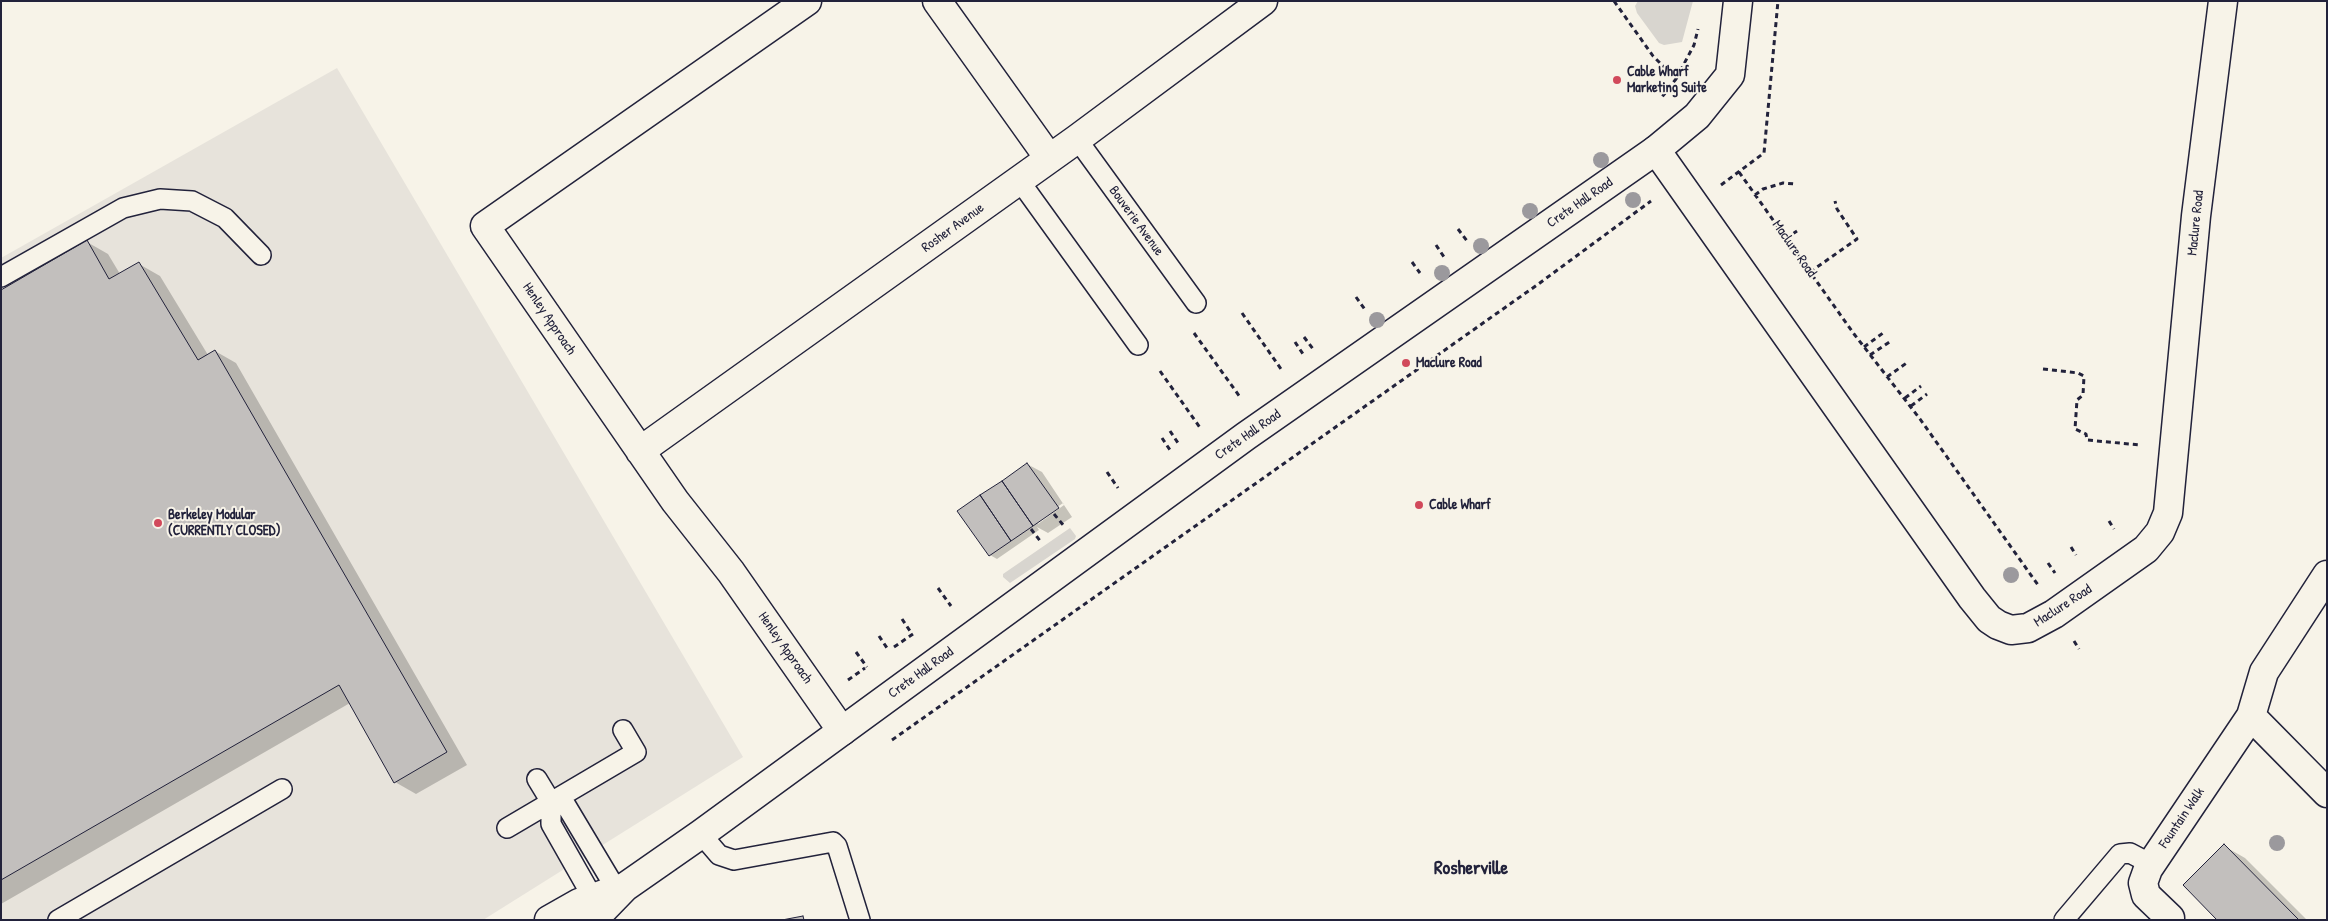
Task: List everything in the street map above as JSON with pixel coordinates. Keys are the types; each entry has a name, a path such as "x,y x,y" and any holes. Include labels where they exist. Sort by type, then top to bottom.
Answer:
{"street":[{"name":"Henley Approach","path":"807,1 485,226 684,514 731,572 842,731"},
{"path":"937,1 1049,158"},
{"name":"Rosher Avenue","path":"640,451 1019,180 1263,1"},
{"name":"Crete Hall Road","path":"549,920 579,902 607,898 701,834 1246,436 1656,150 1698,116 1730,75 1738,1"},
{"name":"Maclure Road","path":"1656,150 1972,598 1989,619 1998,625 2011,630 2028,628 2054,614 2146,549 2160,532 2168,513 2196,216 2223,1"},
{"name":"Fountain Walk","path":"2170,918 2150,900 2144,888 2145,876 2151,864 2251,716 2264,672 2327,575"},
{"path":"2251,716 2327,793"}],"lane":[{"name":"Bouverie Avenue","path":"1077,138 1196,304"},
{"path":"1019,180 1138,345"},
{"path":"1,277 123,208 160,199 192,201 224,218 261,255"},
{"path":"507,828 636,752 623,730"},
{"path":"537,779 556,800 607,898"},
{"path":"58,920 282,789"},
{"path":"701,834 716,852 728,860 740,860 830,841 837,846 860,920"},
{"path":"2064,920 2120,854 2130,853 2151,864"}],"path":[{"path":"1614,1 1653,56 1676,79"},
{"path":"1694,204 1764,153 1778,1"},
{"path":"1659,102 1676,79 1694,45 1699,28"},
{"name":"Maclure Road","path":"1739,172 1864,347 1911,406 2043,592"},
{"path":"1755,195 1783,183 1795,184"},
{"path":"1286,462 1652,201 1656,201"},
{"path":"1810,272 1857,239 1837,209 1836,202"},
{"path":"1458,229 1467,242"},
{"path":"1786,238 1798,231"},
{"path":"1436,245 1444,258"},
{"path":"1412,262 1421,274"},
{"path":"1356,297 1367,313"},
{"path":"1242,313 1283,371"},
{"path":"1864,347 1883,333"},
{"path":"1304,337 1314,350"},
{"path":"1870,355 1891,341"},
{"path":"1295,342 1305,356"},
{"path":"1887,377 1908,362"},
{"path":"2043,369 2078,373 2084,376 2083,395 2076,400 2075,429 2086,434 2087,440 2144,445"},
{"path":"1160,371 1201,429"},
{"path":"1904,398 1921,386"},
{"path":"1911,406 1927,394"},
{"path":"1170,432 1179,444"},
{"path":"1162,438 1170,450"},
{"path":"1107,472 1118,488"},
{"path":"1054,514 1064,526"},
{"path":"1031,529 1040,542"},
{"path":"938,588 951,606"},
{"path":"902,619 912,634"},
{"path":"879,636 890,650"},
{"path":"856,652 867,667"}],"shaded area":[{"path":"1638,1 1693,1 1682,42 1664,45 1659,43 1637,13 1635,6"},
{"path":"337,68 743,757 483,920 1,920 1,258"},
{"path":"1070,528 1076,536 1075,539 1010,583 1003,577 1003,574"}],"building":[{"name":"Berkeley Modular (CURRENTLY CLOSED)","path":"87,240 109,279 139,262 198,360 215,350 447,752 394,783 339,685 1,880 1,290"},
{"path":"1027,463 1059,508 1033,526 1002,481"},
{"path":"1002,481 1033,526 1011,541 980,495"},
{"path":"980,495 1011,541 989,556 957,511"},
{"path":"2224,844 2299,920 2217,920 2183,885"},
{"path":"803,916 804,920 782,920"}],"place":[{"name":"Cable Wharf Marketing Suite","path":"1617,80"},
{"name":"Maclure Road","path":"1406,363"},
{"name":"Cable Wharf","path":"1419,505"},
{"name":"Berkeley Modular (CURRENTLY CLOSED)","path":"158,523"}],"district":[{"name":"Rosherville","path":"1471,869"}]}
